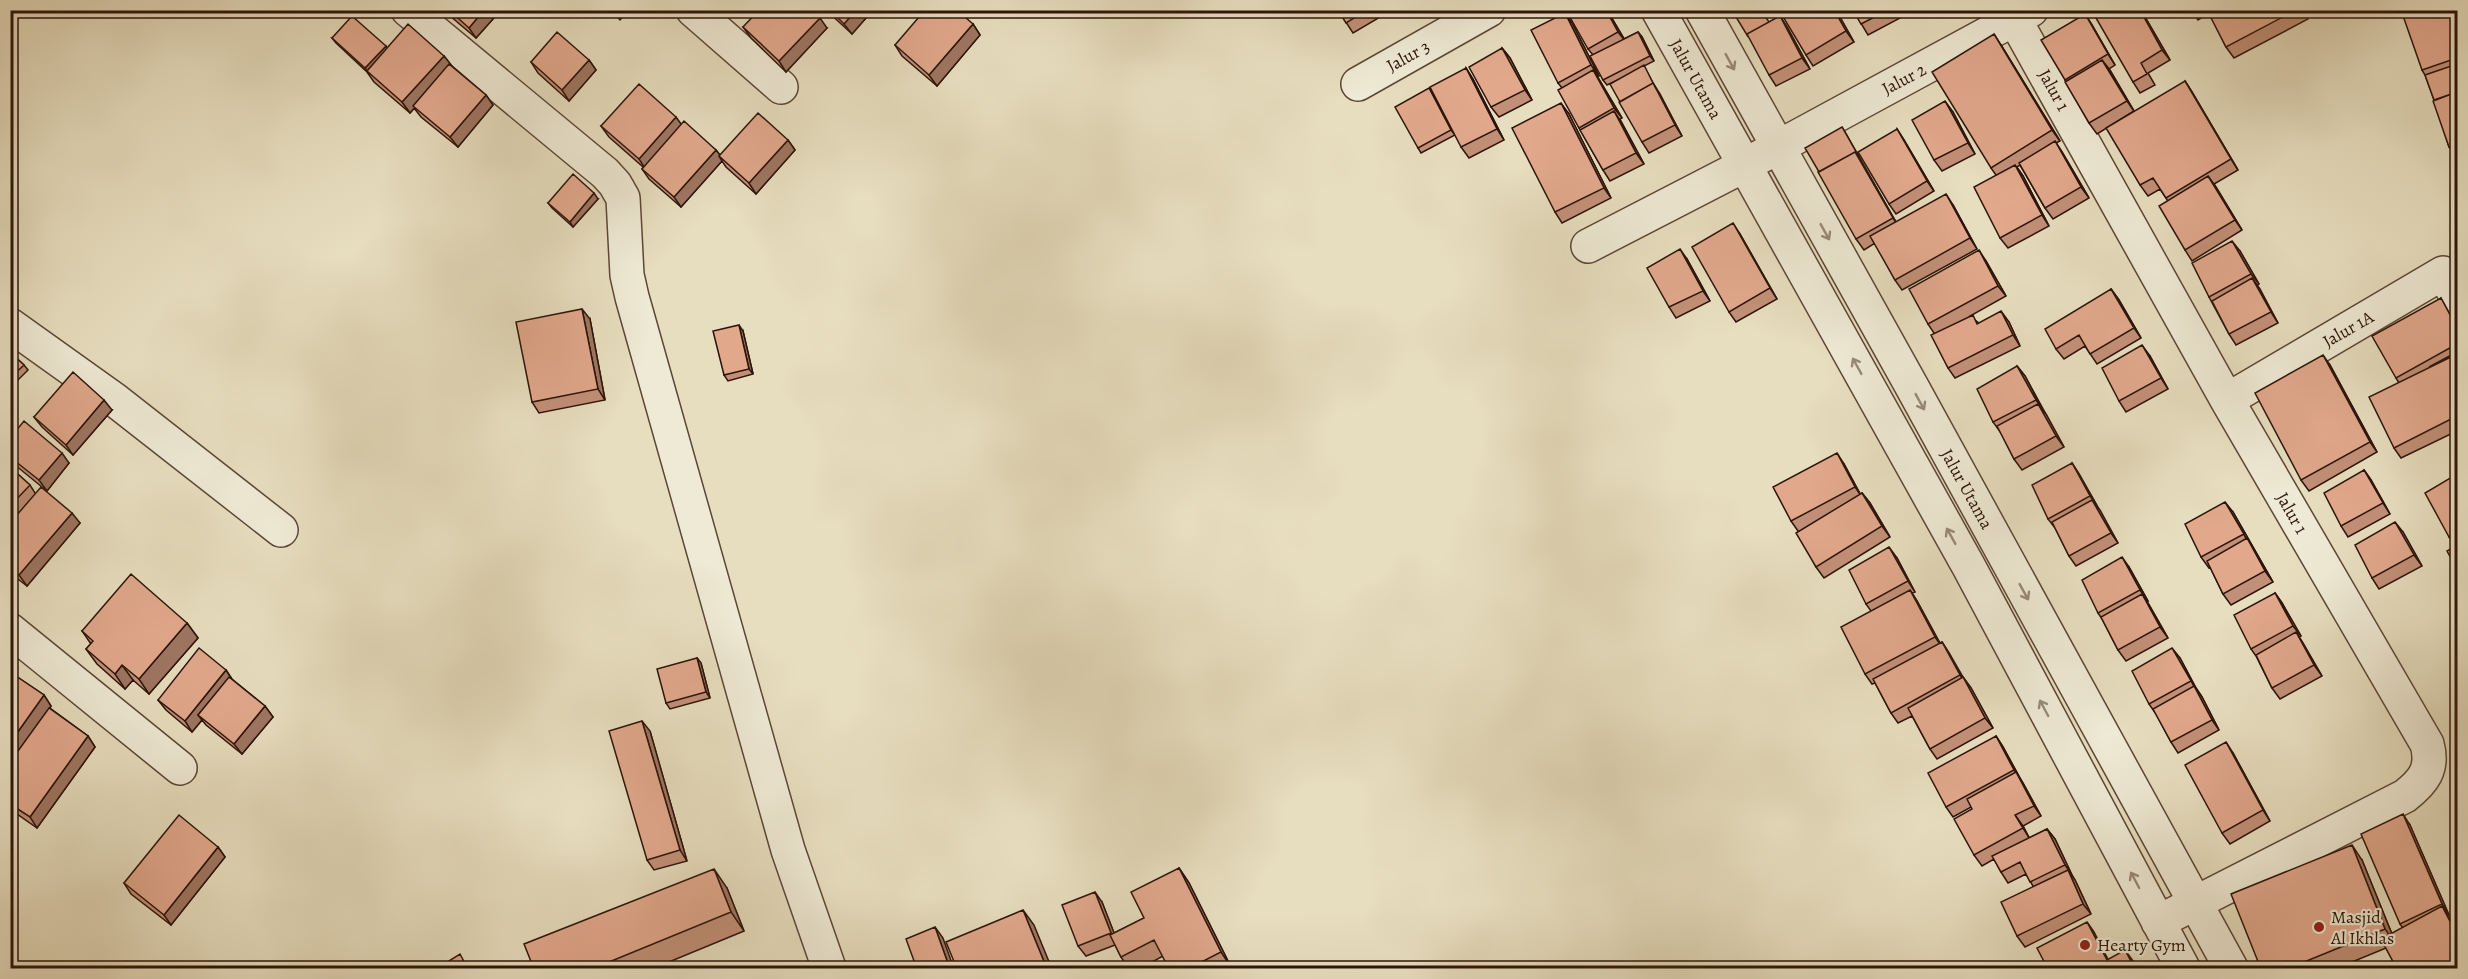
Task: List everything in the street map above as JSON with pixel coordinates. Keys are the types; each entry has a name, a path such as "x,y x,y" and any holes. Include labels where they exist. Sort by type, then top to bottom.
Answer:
{"street":[{"path":"408,10 605,173 623,198 627,275 632,297 788,850 829,969"},
{"path":"693,10 781,87"},
{"name":"Jalur 3","path":"1358,84 1489,10"},
{"name":"Jalur Utama","path":"1658,10 1969,567 2183,969"},
{"name":"Jalur Utama","path":"1701,10 2230,969"},
{"name":"Jalur 2","path":"1745,165 2023,15"},
{"name":"Jalur 1","path":"2023,15 2227,400 2427,744 2430,754 2421,784 2405,796 2158,922"},
{"path":"1588,246 1745,165"},
{"name":"Jalur 1A","path":"2227,400 2443,273 2457,299"},
{"path":"10,325 116,400 281,530"},
{"path":"1969,567 2001,551"},
{"path":"10,630 180,768"}],"building":[{"path":"449,10 484,10 469,28"},
{"path":"759,10 812,10 820,18 779,61 743,27"},
{"path":"830,10 856,10 844,24"},
{"path":"925,10 957,10 973,24 929,75 895,45"},
{"path":"1338,10 1367,10 1346,23"},
{"path":"1569,10 1606,10 1618,32 1588,49 1567,12"},
{"path":"1747,10 1761,10 1769,22 1747,35 1736,17"},
{"path":"1779,10 1834,10 1846,31 1806,55"},
{"path":"1853,10 1888,10 1861,24"},
{"path":"2109,10 2140,10 2162,50 2141,63 2147,74 2133,82 2096,18"},
{"path":"2207,10 2296,10 2226,47"},
{"path":"2401,10 2448,10 2457,38 2457,58 2422,70"},
{"path":"1565,13 1591,65 1558,83 1531,30"},
{"path":"2085,14 2108,54 2065,80 2041,40"},
{"path":"352,16 386,46 365,68 332,38"},
{"path":"1780,16 1802,58 1769,75 1747,34"},
{"path":"408,24 444,56 402,102 367,71"},
{"path":"557,32 589,60 562,90 531,62"},
{"path":"1638,32 1650,56 1603,80 1590,56"},
{"path":"1994,34 2052,130 1991,168 1932,72"},
{"path":"1502,48 1525,90 1491,107 1469,67"},
{"path":"2102,60 2127,101 2089,123 2065,82"},
{"path":"449,64 486,95 450,137 413,106"},
{"path":"2457,64 2457,92 2434,100 2425,75"},
{"path":"1644,65 1653,83 1620,102 1610,84"},
{"path":"1466,68 1497,129 1461,147 1430,87"},
{"path":"1593,70 1614,108 1579,128 1558,90"},
{"path":"2185,81 2231,159 2166,198 2153,178 2140,185 2106,128"},
{"path":"1653,83 1675,125 1642,142 1619,102"},
{"path":"639,84 676,117 639,159 601,126"},
{"path":"1429,88 1451,130 1418,148 1395,107"},
{"path":"2457,92 2457,144 2449,147 2433,101"},
{"path":"1945,101 1968,143 1934,160 1912,120"},
{"path":"1561,103 1604,188 1555,212 1512,128"},
{"path":"1614,111 1636,153 1603,170 1580,130"},
{"path":"758,113 788,140 749,183 719,156"},
{"path":"684,121 716,150 674,197 642,169"},
{"path":"1842,127 1859,157 1855,152 1819,172 1805,148"},
{"path":"1897,129 1927,181 1889,204 1858,152"},
{"path":"2055,141 2081,187 2045,208 2019,163"},
{"path":"1855,152 1893,218 1856,239 1818,172"},
{"path":"2015,165 2042,215 2000,238 1974,187"},
{"path":"573,174 594,193 570,222 548,203"},
{"path":"2208,176 2235,220 2185,250 2159,206"},
{"path":"1946,194 1970,238 1895,280 1870,236"},
{"path":"1733,223 1770,288 1729,312 1692,247"},
{"path":"2232,241 2251,274 2209,297 2192,263"},
{"path":"1680,249 1703,291 1669,307 1647,268"},
{"path":"1979,250 1998,286 1928,324 1909,289"},
{"path":"2252,278 2271,312 2229,334 2212,301"},
{"path":"2111,289 2134,328 2090,354 2079,335 2056,349 2045,329"},
{"path":"2441,298 2457,328 2457,344 2396,378 2372,336"},
{"path":"582,309 598,389 532,402 516,322"},
{"path":"2001,311 2013,335 1948,368 1931,335 1973,315 1977,324"},
{"path":"739,325 749,369 724,375 713,331"},
{"path":"2142,345 2161,378 2119,401 2102,368"},
{"path":"10,352 24,365 10,378"},
{"path":"2457,354 2457,416 2394,448 2369,397"},
{"path":"2323,355 2370,442 2301,480 2255,393"},
{"path":"2017,366 2036,400 1993,422 1977,389"},
{"path":"73,372 104,400 66,445 34,417"},
{"path":"2038,404 2056,436 2014,459 1997,426"},
{"path":"24,421 62,453 39,480 10,457 10,438"},
{"path":"1837,453 1855,487 1791,521 1773,487"},
{"path":"2072,463 2090,496 2048,519 2032,485"},
{"path":"10,467 30,485 10,506"},
{"path":"2364,470 2383,503 2341,526 2324,493"},
{"path":"2457,474 2457,532 2449,537 2425,493"},
{"path":"41,487 72,513 19,575 10,568 10,523"},
{"path":"1862,493 1882,526 1816,567 1796,533"},
{"path":"2092,500 2111,533 2069,556 2052,522"},
{"path":"2225,502 2244,534 2201,557 2185,524"},
{"path":"2395,522 2414,555 2372,578 2355,545"},
{"path":"2247,538 2265,571 2223,594 2207,561"},
{"path":"2457,545 2457,569 2447,551"},
{"path":"1889,547 1908,581 1866,604 1849,570"},
{"path":"2122,557 2140,590 2098,613 2082,580"},
{"path":"131,574 187,623 139,679 122,665 115,674 86,649 93,641 82,631"},
{"path":"1910,590 1935,637 1865,674 1841,627"},
{"path":"2275,593 2293,626 2251,649 2234,615"},
{"path":"2142,594 2160,627 2118,650 2101,617"},
{"path":"2296,632 2314,665 2272,688 2256,655"},
{"path":"1942,642 1960,675 1891,713 1873,679"},
{"path":"199,648 226,670 185,721 158,700"},
{"path":"2172,648 2191,681 2149,704 2132,671"},
{"path":"697,658 706,692 666,703 657,669"},
{"path":"10,672 44,695 10,743"},
{"path":"229,677 265,706 234,744 198,715"},
{"path":"1963,677 1985,718 1930,749 1908,708"},
{"path":"2194,686 2212,720 2171,742 2153,709"},
{"path":"49,708 88,736 30,817 10,804 10,762"},
{"path":"642,721 680,850 647,860 609,731"},
{"path":"1996,736 2014,770 1946,807 1928,773"},
{"path":"2226,742 2263,810 2222,833 2185,765"},
{"path":"2016,772 2034,806 2015,815 2023,828 1974,855 1954,819 1972,809 1967,799"},
{"path":"2403,814 2442,904 2400,924 2361,834"},
{"path":"179,815 218,847 164,915 124,883"},
{"path":"2047,829 2065,865 2030,882 2020,862 2001,872 1992,856"},
{"name":"Masjid Al Ikhlas","path":"2352,845 2385,929 2287,969 2261,969 2231,894"},
{"path":"1179,868 1221,952 1188,969 1169,969 1154,940 1121,957 1110,935 1144,918 1131,892"},
{"path":"714,869 731,912 592,969 534,969 524,944"},
{"path":"2068,870 2083,904 2017,936 2001,902"},
{"path":"1095,892 1111,933 1078,946 1062,905"},
{"path":"2442,906 2457,935 2457,960 2441,969 2397,969 2381,939"},
{"path":"1023,910 1047,969 957,969 946,942"},
{"path":"2087,922 2107,960 2125,950 2135,969 2048,969 2037,948"},
{"path":"935,927 950,969 917,969 906,939"},
{"path":"460,954 468,969 436,969"},
{"path":"1222,963 1225,969 1211,969"}],"place":[{"name":"Masjid Al Ikhlas","path":"2319,927"},
{"name":"Hearty Gym","path":"2085,945"}]}
